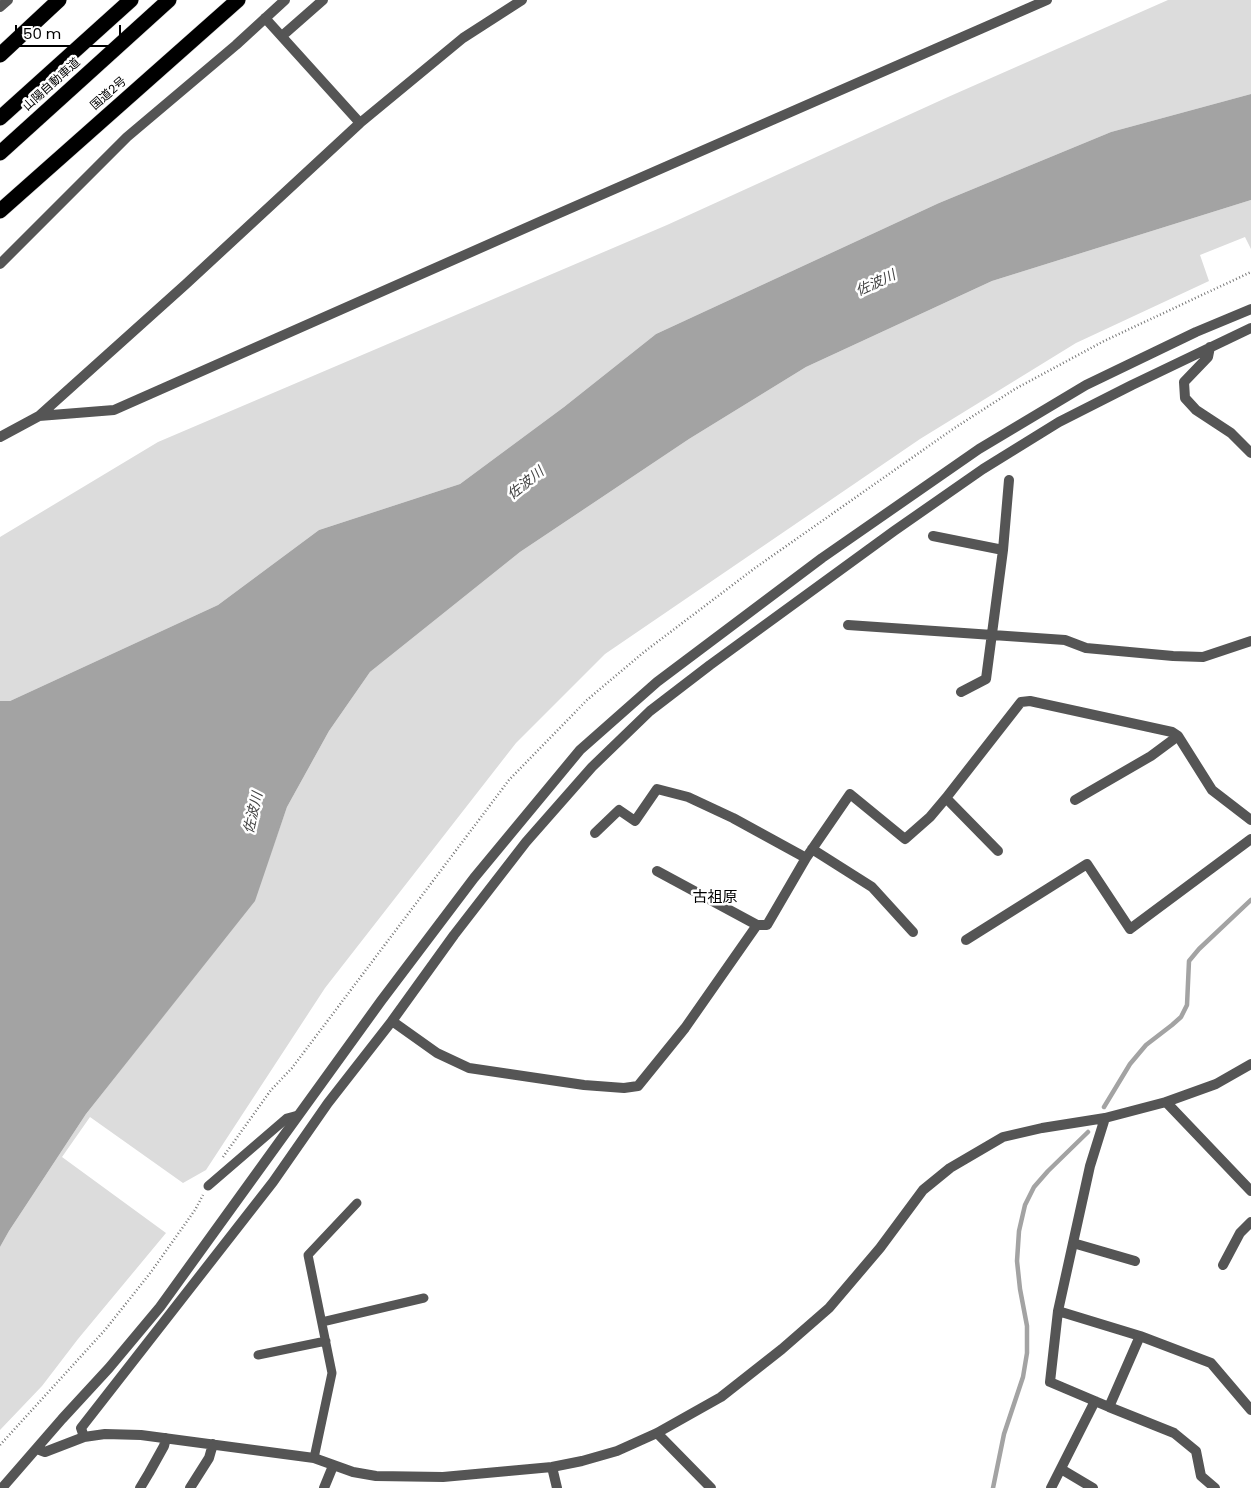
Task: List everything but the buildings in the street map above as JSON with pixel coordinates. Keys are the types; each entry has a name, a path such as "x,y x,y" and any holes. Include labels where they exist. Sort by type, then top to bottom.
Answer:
{"highway":[{"path":"0,55 59,0"},
{"name":"山陽自動車道","path":"0,118 131,0"},
{"name":"山陽自動車道","path":"0,153 169,0"},
{"name":"国道2号","path":"0,212 238,0"}],"street":[{"path":"0,7 8,0"},
{"path":"0,264 127,137 285,0"},
{"path":"282,36 323,0"},
{"path":"0,437 39,416 186,284 360,123 463,38 509,3 522,0"},
{"path":"39,416 114,410 1047,0"},
{"path":"265,18 360,123"},
{"path":"2,1488 109,1368 160,1307 398,978 474,878 580,750 657,682 822,558 979,449 1086,385 1196,332 1251,309"},
{"path":"84,1437 81,1428 273,1182 328,1103 526,842 592,767 650,711 886,537 983,469 1059,422 1251,328"},
{"path":"1210,348 1208,357 1184,382 1185,398 1196,410 1230,433 1251,453"},
{"path":"961,692 986,679 1003,550 1009,480"},
{"path":"933,536 1003,550"},
{"path":"848,624 1065,640 1086,648 1173,656 1203,657 1251,641"},
{"path":"657,870 757,925 767,924 806,858 850,794 905,839 930,817 1022,702 1030,701 1172,732 1178,736 1212,790 1251,820"},
{"path":"1075,800 1151,756 1178,736"},
{"path":"594,833 619,810 635,822 657,789 688,797 733,818 806,858"},
{"path":"946,798 998,851"},
{"path":"966,940 1087,864 1130,929 1251,838"},
{"path":"812,849 872,887 913,932"},
{"path":"392,1021 437,1053 469,1068 584,1085 624,1088 638,1086 685,1028 757,925"},
{"path":"37,1449 45,1452 84,1437 105,1434 141,1435 314,1458 353,1472 376,1476 443,1477 552,1467 582,1462 617,1451 657,1433 720,1397 782,1349 829,1308 880,1248 923,1190 950,1168 1004,1137 1042,1128 1106,1118 1166,1102 1216,1084 1251,1064"},
{"path":"1166,1102 1251,1191"},
{"path":"1106,1118 1090,1166 1058,1310 1050,1382 1109,1408 1174,1433 1196,1451 1201,1476 1215,1488"},
{"path":"1224,1265 1240,1233 1251,1222"},
{"path":"1073,1243 1135,1261"},
{"path":"1058,1310 1140,1336 1211,1363 1251,1410"},
{"path":"1109,1408 1140,1336"},
{"path":"1051,1488 1094,1401"},
{"path":"657,1433 711,1488"},
{"path":"140,1488 153,1467 166,1438"},
{"path":"190,1488 209,1458 213,1444"},
{"path":"324,1488 333,1466"},
{"path":"552,1467 556,1488"},
{"path":"1060,1469 1093,1488"}],"lane":[{"path":"208,1186 287,1118 298,1115"},
{"path":"314,1458 332,1373 308,1255 357,1204"},
{"path":"322,1322 424,1298"},
{"path":"258,1355 326,1340"}],"shaded area":[{"path":"1168,0 1251,0 1251,94 1111,132 939,203 656,334 564,407 460,484 319,530 218,605 10,701 0,701 0,537 158,442 667,225 948,97"},
{"path":"1251,200 1251,249 1245,237 1200,255 1209,281 1076,343 920,439 605,654 516,743 325,988 206,1170 183,1183 90,1117 62,1157 166,1233 78,1339 42,1386 0,1430 0,1247 86,1114 254,901 287,807 329,731 370,672 520,552 689,439 806,367 992,281"}],"water":[{"name":"佐波川","path":"1251,94 1251,200 992,281 806,367 689,439 520,552 370,672 329,731 287,807 255,901 86,1114 0,1247 0,701 10,701 218,605 319,530 460,484 564,407 656,334 939,203 1111,132"}],"waterway":[{"path":"1104,1107 1130,1064 1146,1045 1181,1017 1187,1005 1189,961 1199,949 1251,900"},
{"path":"993,1488 1004,1434 1023,1377 1027,1353 1027,1326 1017,1261 1019,1231 1025,1205 1034,1187 1088,1132"}],"district":[{"name":"古祖原","path":"715,898"}]}
